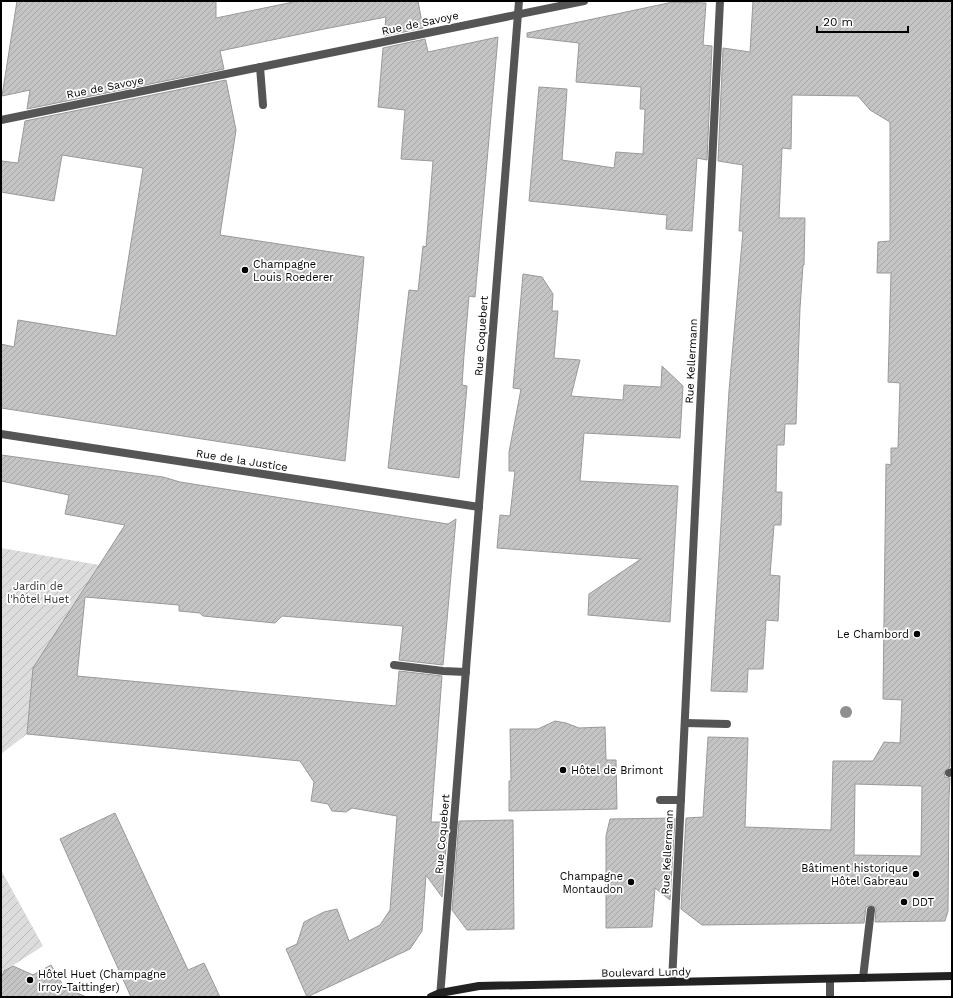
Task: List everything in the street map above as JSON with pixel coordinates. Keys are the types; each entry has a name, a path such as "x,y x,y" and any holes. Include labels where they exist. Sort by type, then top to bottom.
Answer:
{"main road":[{"name":"Boulevard Lundy","path":"431,997 479,986 952,976"}],"street":[{"name":"Rue Coquebert","path":"440,995 519,1"},
{"name":"Rue de Savoye","path":"1,120 584,1"},
{"name":"Rue Kellermann","path":"672,982 720,1"},
{"path":"260,67 263,105"},
{"name":"Rue de la Justice","path":"1,434 479,507"},
{"path":"394,665 443,671 466,672"},
{"path":"685,723 727,724"},
{"path":"660,800 681,800"},
{"path":"863,978 871,910"},
{"path":"830,979 830,997"}],"green space":[{"name":"Jardin de l'hôtel Huet","path":"1,548 99,565 33,672 27,734 1,754"},
{"path":"1,870 43,946 1,973"}],"building":[{"path":"17,1 216,1 216,18 298,1 418,1 423,28 384,36 386,17 324,29 220,51 224,69 27,109 30,90 2,96"},
{"path":"753,1 952,1 950,767 944,772 945,777 950,778 948,911 945,921 875,922 876,908 871,905 866,907 864,923 702,925 681,909 686,818 703,817 708,737 748,738 745,827 831,830 833,761 873,761 884,742 900,743 902,700 883,699 886,464 891,465 891,448 898,448 900,383 888,382 891,273 877,273 878,242 890,241 890,122 870,110 858,96 792,95 791,149 782,148 779,218 805,218 804,265 800,308 796,424 785,424 784,445 777,445 776,492 782,492 781,525 774,525 770,575 780,576 778,621 766,620 763,669 748,669 747,692 711,691 729,391 743,231 739,231 743,165 718,161 723,48 750,52","holes":["855,784 922,786 921,856 854,855"]},
{"path":"673,2 706,3 703,45 712,46 707,160 697,158 692,231 666,229 667,215 529,201 539,87 567,89 562,160 614,168 616,152 643,154 645,109 640,109 641,87 576,82 579,43 527,37 527,33"},
{"path":"498,37 475,297 469,296 462,385 467,386 459,478 388,468 409,290 418,291 423,246 426,247 433,161 401,159 405,110 378,107 383,48 425,39 428,52"},
{"name":"Champagne Louis Roederer","path":"226,80 236,130 220,235 364,257 345,461 1,408 1,344 14,347 18,320 116,336 143,168 62,155 54,201 1,192 1,161 18,163 25,121"},
{"path":"523,274 542,277 553,294 552,311 558,311 554,358 580,360 571,396 623,400 624,385 661,387 662,366 683,386 680,438 584,433 580,481 678,486 670,622 588,615 589,594 641,559 497,548 500,515 510,516 515,471 509,471 509,452 521,389 513,388"},
{"path":"1,455 163,477 180,482 448,524 456,519 443,665 399,660 403,626 282,616 275,623 203,616 200,613 179,611 179,605 85,597 77,676 396,706 399,671 442,676 431,822 448,822 442,897 426,875 422,931 410,949 307,997 286,949 297,944 304,922 324,912 337,909 349,941 380,925 390,910 397,816 352,808 346,812 332,811 328,804 311,801 314,782 300,761 27,734 33,668 125,525 65,514 69,495 1,481"},
{"name":"Hôtel de Brimont","path":"555,721 579,728 605,727 606,760 616,760 617,809 509,811 509,781 511,781 510,729 538,729"},
{"path":"115,813 188,970 204,963 220,997 131,997 60,839"},
{"name":"Champagne Montaudon","path":"675,818 670,900 655,888 652,927 606,928 606,836 610,819"},
{"path":"513,820 514,929 467,930 452,910 459,821"},
{"name":"Hôtel Huet (Champagne Irroy-Taittinger)","path":"51,965 64,987 86,997 1,997 1,978 4,971 13,966 33,975"}],"place":[{"name":"Champagne Louis Roederer","path":"245,270"},
{"name":"Le Chambord","path":"917,634"},
{"name":"Hôtel de Brimont","path":"563,770"},
{"name":"Bâtiment historique Hôtel Gabreau","path":"916,874"},
{"name":"Champagne Montaudon","path":"631,882"},
{"name":"DDT","path":"904,902"},
{"name":"Hôtel Huet (Champagne Irroy-Taittinger)","path":"30,980"}]}
